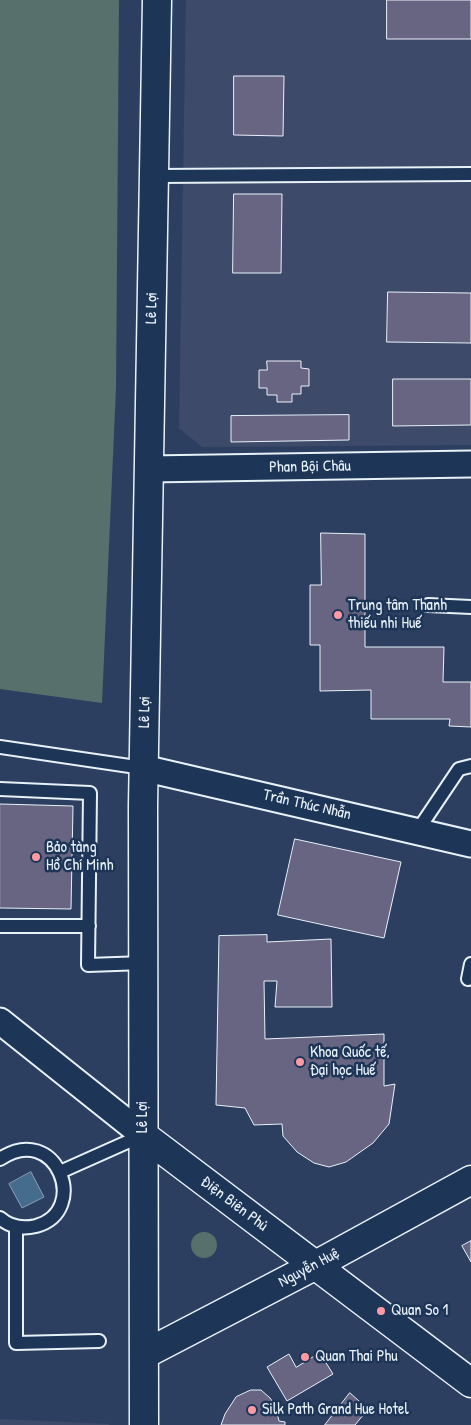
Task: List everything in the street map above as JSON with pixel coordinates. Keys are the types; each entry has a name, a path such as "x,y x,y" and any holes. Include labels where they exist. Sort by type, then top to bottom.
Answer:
{"main road":[{"name":"Lê Lợi","path":"144,1425 144,768 155,176 156,0"},
{"name":"Điện Biên Phủ","path":"143,1135 471,1383"},
{"name":"Nguyễn Huệ","path":"145,1354 314,1266 471,1180"}],"street":[{"name":"Phan Bội Châu","path":"149,469 471,464"},
{"name":"Trần Thúc Nhẫn","path":"144,768 418,830 471,844"},
{"name":"Điện Biên Phủ","path":"0,1021 143,1135"}],"lane":[{"path":"155,176 471,174"},
{"path":"428,605 471,607"},
{"path":"0,747 144,768"},
{"path":"418,830 459,769 471,766"},
{"path":"0,790 90,793 88,965 144,963"},
{"path":"0,926 89,926"},
{"path":"468,979 471,964"},
{"path":"60,1172 143,1135"},
{"path":"0,1159 9,1153 21,1150 32,1150 44,1154 54,1162 64,1183 64,1196 55,1213 41,1225 29,1228 16,1227 0,1218"},
{"path":"16,1227 16,1344 99,1341"}],"shaded area":[{"path":"186,0 471,0 471,445 202,447 179,428"},
{"path":"31,1172 44,1197 22,1208 9,1184"},
{"path":"0,1419 109,1424 109,1425 0,1425"}],"green space":[{"path":"0,0 119,0 116,388 102,703 0,689"},
{"path":"204,1232 214,1235 217,1245 214,1255 204,1258 194,1255 191,1245 194,1235"}],"building":[{"path":"387,0 471,0 471,39 387,39"},
{"path":"234,76 284,76 283,136 234,135"},
{"path":"234,194 282,194 281,273 233,273"},
{"path":"388,292 471,293 471,343 387,342"},
{"path":"267,361 301,361 301,368 309,369 309,386 301,386 301,394 292,394 292,402 277,402 277,395 267,395 267,388 259,388 259,370 267,370"},
{"path":"393,379 471,379 471,425 393,426"},
{"path":"349,415 349,440 231,442 231,416"},
{"name":"Trung tâm Thanh thiếu nhi Huế","path":"321,533 365,534 365,647 444,647 443,682 471,682 471,727 449,726 450,719 371,719 371,690 320,691 320,645 310,645 310,585 321,585"},
{"name":"Bảo tàng Hồ Chí Minh","path":"0,804 73,806 71,909 0,908"},
{"path":"295,839 401,862 384,938 278,915"},
{"name":"Khoa Quốc tế, Đại học Huế","path":"267,935 267,942 331,939 332,1007 275,1007 277,981 264,981 265,1039 384,1034 384,1086 395,1084 389,1124 373,1143 346,1162 329,1167 314,1163 297,1152 283,1136 282,1124 254,1125 245,1108 216,1105 219,936"},
{"path":"471,1241 471,1262 462,1246"},
{"path":"320,1353 333,1374 287,1401 267,1367 289,1354 296,1367"},
{"name":"Silk Path Grand Hue Hotel","path":"251,1390 261,1390 270,1398 275,1405 279,1421 285,1422 285,1425 221,1425 225,1414 236,1397"},
{"path":"350,1393 368,1409 355,1425 325,1425"}],"place":[{"name":"Trung tâm Thanh thiếu nhi Huế","path":"338,615"},
{"name":"Bảo tàng Hồ Chí Minh","path":"36,857"},
{"name":"Khoa Quốc tế, Đại học Huế","path":"300,1062"},
{"name":"Quan So 1","path":"381,1311"},
{"name":"Quan Thai Phu","path":"305,1357"},
{"name":"Silk Path Grand Hue Hotel","path":"252,1410"}]}
